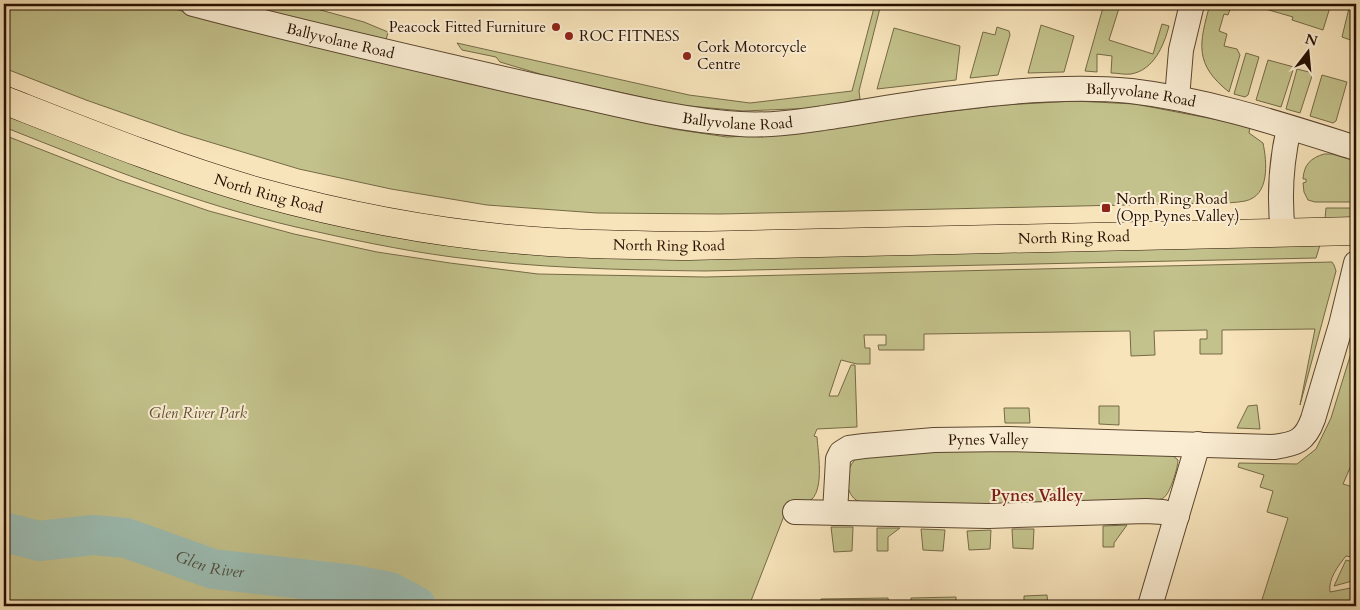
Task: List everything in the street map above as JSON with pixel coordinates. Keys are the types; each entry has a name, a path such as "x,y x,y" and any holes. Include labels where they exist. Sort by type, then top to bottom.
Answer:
{"main road":[{"name":"North Ring Road","path":"4,100 172,164 260,192 394,222 476,235 547,242 688,246 1356,231"}],"street":[{"name":"Ballyvolane Road","path":"193,4 442,65 650,111 740,124 779,124 963,97 1024,91 1103,90 1177,98 1246,115 1356,148"},
{"path":"1177,98 1177,78 1181,50 1192,4"},
{"path":"1283,233 1281,199 1283,158 1289,128"},
{"name":"Pynes Valley","path":"835,513 838,459 841,453 849,448 934,440 1008,439 1274,447 1289,445 1300,440 1308,432 1341,325 1356,263"},
{"path":"1150,606 1198,444"},
{"path":"795,512 988,516 1146,511 1163,512 1177,516"}],"green space":[{"path":"4,4 158,4 216,21 466,83 673,129 727,137 788,134 870,121 1003,105 1075,101 1135,104 1250,126 1249,133 1263,143 1266,168 1265,177 1259,192 1253,198 1226,203 720,214 597,213 487,205 391,189 299,169 183,134 86,100 4,68"},
{"path":"236,4 299,4 364,22 388,32 386,40"},
{"path":"875,4 881,4 859,91 860,99 817,108 743,111 678,105 550,77 500,62 496,57 462,50 457,43 689,95 750,103 852,91"},
{"path":"1104,4 1134,4 1132,9 1120,5 1109,40 1153,54 1162,24 1169,26 1157,56 1139,72 1129,74 1111,73 1112,56 1097,54 1097,72 1085,71"},
{"path":"1210,4 1232,4 1228,15 1224,14 1219,31 1227,34 1224,46 1237,49 1240,55 1229,92 1210,72 1202,52 1203,31"},
{"path":"1248,4 1331,4 1323,30 1292,20 1293,17"},
{"path":"1350,4 1356,4 1356,42 1342,37"},
{"path":"1041,25 1074,36 1064,72 1028,73"},
{"path":"997,27 1009,31 1010,35 998,75 970,78 983,32 995,35"},
{"path":"894,28 960,46 956,80 877,89"},
{"path":"1246,53 1259,57 1248,95 1245,97 1234,94"},
{"path":"1268,60 1294,67 1281,107 1256,100"},
{"path":"1297,69 1313,73 1300,113 1286,109"},
{"path":"1322,75 1347,82 1336,121 1333,123 1310,116"},
{"path":"4,114 381,233 1320,245 1316,258 705,271 578,268 484,261 394,248 354,240 259,218 222,207 148,183 4,127"},
{"name":"Glen River Park","path":"4,135 119,180 209,211 294,234 377,252 538,274 705,277 1332,262 1336,271 1300,405 1315,329 1222,330 1222,354 1200,354 1200,339 1207,339 1207,330 1154,331 1155,355 1131,356 1130,331 924,334 924,350 879,350 878,345 886,345 886,335 864,335 865,348 870,348 870,364 857,364 841,360 829,396 838,396 851,365 855,365 857,427 817,429 814,436 817,437 819,469 816,494 807,502 789,503 749,606 4,606"},
{"path":"1332,154 1356,161 1356,202 1315,202 1308,200 1304,192 1303,183 1306,182 1306,179 1303,179 1305,169 1315,157"},
{"path":"1326,208 1356,208 1356,218 1325,219"},
{"path":"1356,337 1356,454 1343,484 1356,488 1356,558 1346,556 1334,573 1330,592 1356,587 1356,606 1260,606 1288,518 1267,512 1273,491 1260,487 1264,475 1238,467 1239,463 1297,464 1316,449 1331,418"},
{"path":"1257,405 1260,429 1237,428 1248,406"},
{"path":"1099,406 1119,406 1119,425 1099,424"},
{"path":"1004,408 1029,408 1030,423 1005,423"},
{"path":"996,448 1172,455 1178,460 1171,487 1166,496 1156,500 988,507 868,503 856,500 849,490 847,478 851,465 854,460 870,453"},
{"path":"1127,525 1114,543 1114,547 1103,547 1103,526"},
{"path":"831,527 853,527 852,551 834,552"},
{"path":"877,528 900,528 888,537 888,551 877,551"},
{"path":"921,529 945,530 943,551 923,550"},
{"path":"1012,529 1034,529 1033,549 1013,548"},
{"path":"991,530 990,549 969,550 967,531"},
{"path":"1346,560 1356,563 1356,580 1334,586"},
{"path":"1047,595 1048,606 1024,606 1024,596"},
{"path":"956,597 956,606 911,606 911,598"},
{"path":"888,598 889,606 821,606 821,599"}],"waterway":[{"name":"Glen River","path":"4,532 39,541 93,535 126,538 213,569 355,585 390,592 416,606"}],"place":[{"name":"Peacock Fitted Furniture","path":"556,27"},
{"name":"ROC FITNESS","path":"569,36"},
{"name":"Cork Motorcycle Centre","path":"687,56"},
{"name":"North Ring Road (Opp Pynes Valley)","path":"1106,208"}],"district":[{"name":"Pynes Valley","path":"1037,496"}]}
